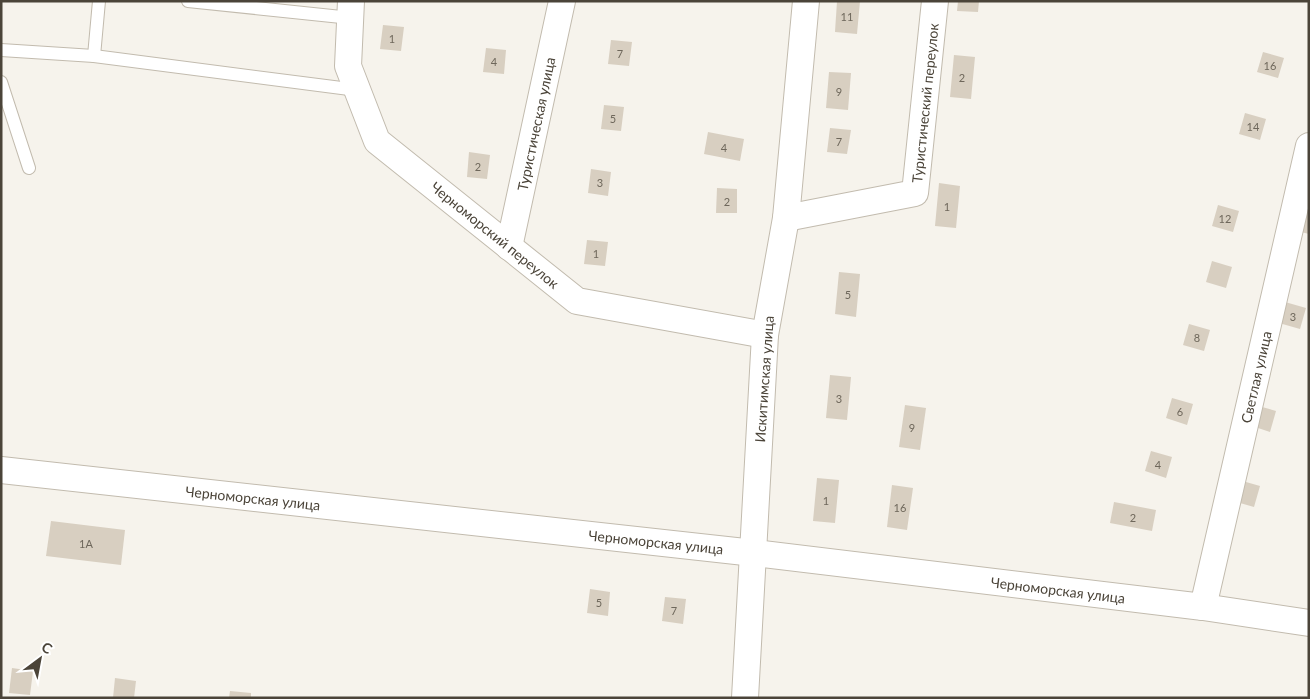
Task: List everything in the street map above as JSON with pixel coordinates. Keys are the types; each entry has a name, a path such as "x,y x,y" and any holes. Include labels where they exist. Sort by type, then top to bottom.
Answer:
{"street":[{"name":"Туристическая улица","path":"509,247 562,1"},
{"name":"Искитимская улица","path":"745,698 765,335 786,218 806,1"},
{"name":"Туристический переулок","path":"786,218 916,193 935,1"},
{"name":"Черноморский переулок","path":"351,10 348,66 377,141 577,301 765,335"},
{"name":"Светлая улица","path":"1204,607 1309,146"},
{"name":"Черноморская улица","path":"1,470 754,553 1204,607 1309,623"}],"lane":[{"path":"94,56 99,1"},
{"path":"188,1 351,10"},
{"path":"1,50 94,56 358,90"},
{"path":"1,82 29,168"}],"building":[{"path":"837,1 860,1 857,34 835,32"},
{"path":"958,1 979,1 978,12 957,11"},
{"path":"383,25 404,27 401,51 380,49"},
{"path":"611,40 632,42 629,66 608,64"},
{"path":"486,48 506,50 504,74 483,72"},
{"path":"1263,52 1284,58 1278,78 1257,72"},
{"path":"954,55 975,57 971,99 950,97"},
{"path":"829,72 851,73 848,110 826,108"},
{"path":"604,105 624,107 621,131 601,129"},
{"path":"1245,113 1266,119 1260,140 1239,134"},
{"path":"830,128 851,130 847,154 827,152"},
{"path":"708,132 744,139 740,161 704,154"},
{"path":"469,152 490,155 487,179 467,177"},
{"path":"591,169 611,172 608,196 588,193"},
{"path":"939,183 960,186 956,228 935,226"},
{"path":"717,188 737,189 737,213 716,213"},
{"path":"1218,205 1239,211 1233,232 1212,226"},
{"path":"1309,208 1309,234 1301,232"},
{"path":"587,240 608,242 605,266 584,264"},
{"path":"1212,261 1232,267 1226,288 1206,282"},
{"path":"839,272 860,274 856,317 835,314"},
{"path":"1285,302 1306,308 1300,329 1279,323"},
{"path":"1189,324 1210,330 1204,351 1183,345"},
{"path":"830,375 851,377 847,420 826,418"},
{"path":"1172,398 1193,404 1187,425 1166,418"},
{"path":"905,405 926,408 920,450 899,447"},
{"path":"1255,405 1276,411 1270,432 1249,425"},
{"path":"1151,451 1172,457 1166,478 1145,471"},
{"path":"817,478 839,480 835,523 813,521"},
{"path":"1239,480 1260,486 1254,507 1233,501"},
{"path":"892,485 913,488 907,530 887,527"},
{"path":"1114,502 1156,510 1152,531 1110,523"},
{"path":"51,521 125,530 121,565 46,556"},
{"path":"590,589 610,592 608,616 587,613"},
{"path":"665,597 686,599 683,624 662,621"},
{"path":"12,668 33,671 30,695 9,693"},
{"path":"115,678 136,681 134,698 113,698"},
{"path":"230,691 251,693 251,698 229,698"}]}
